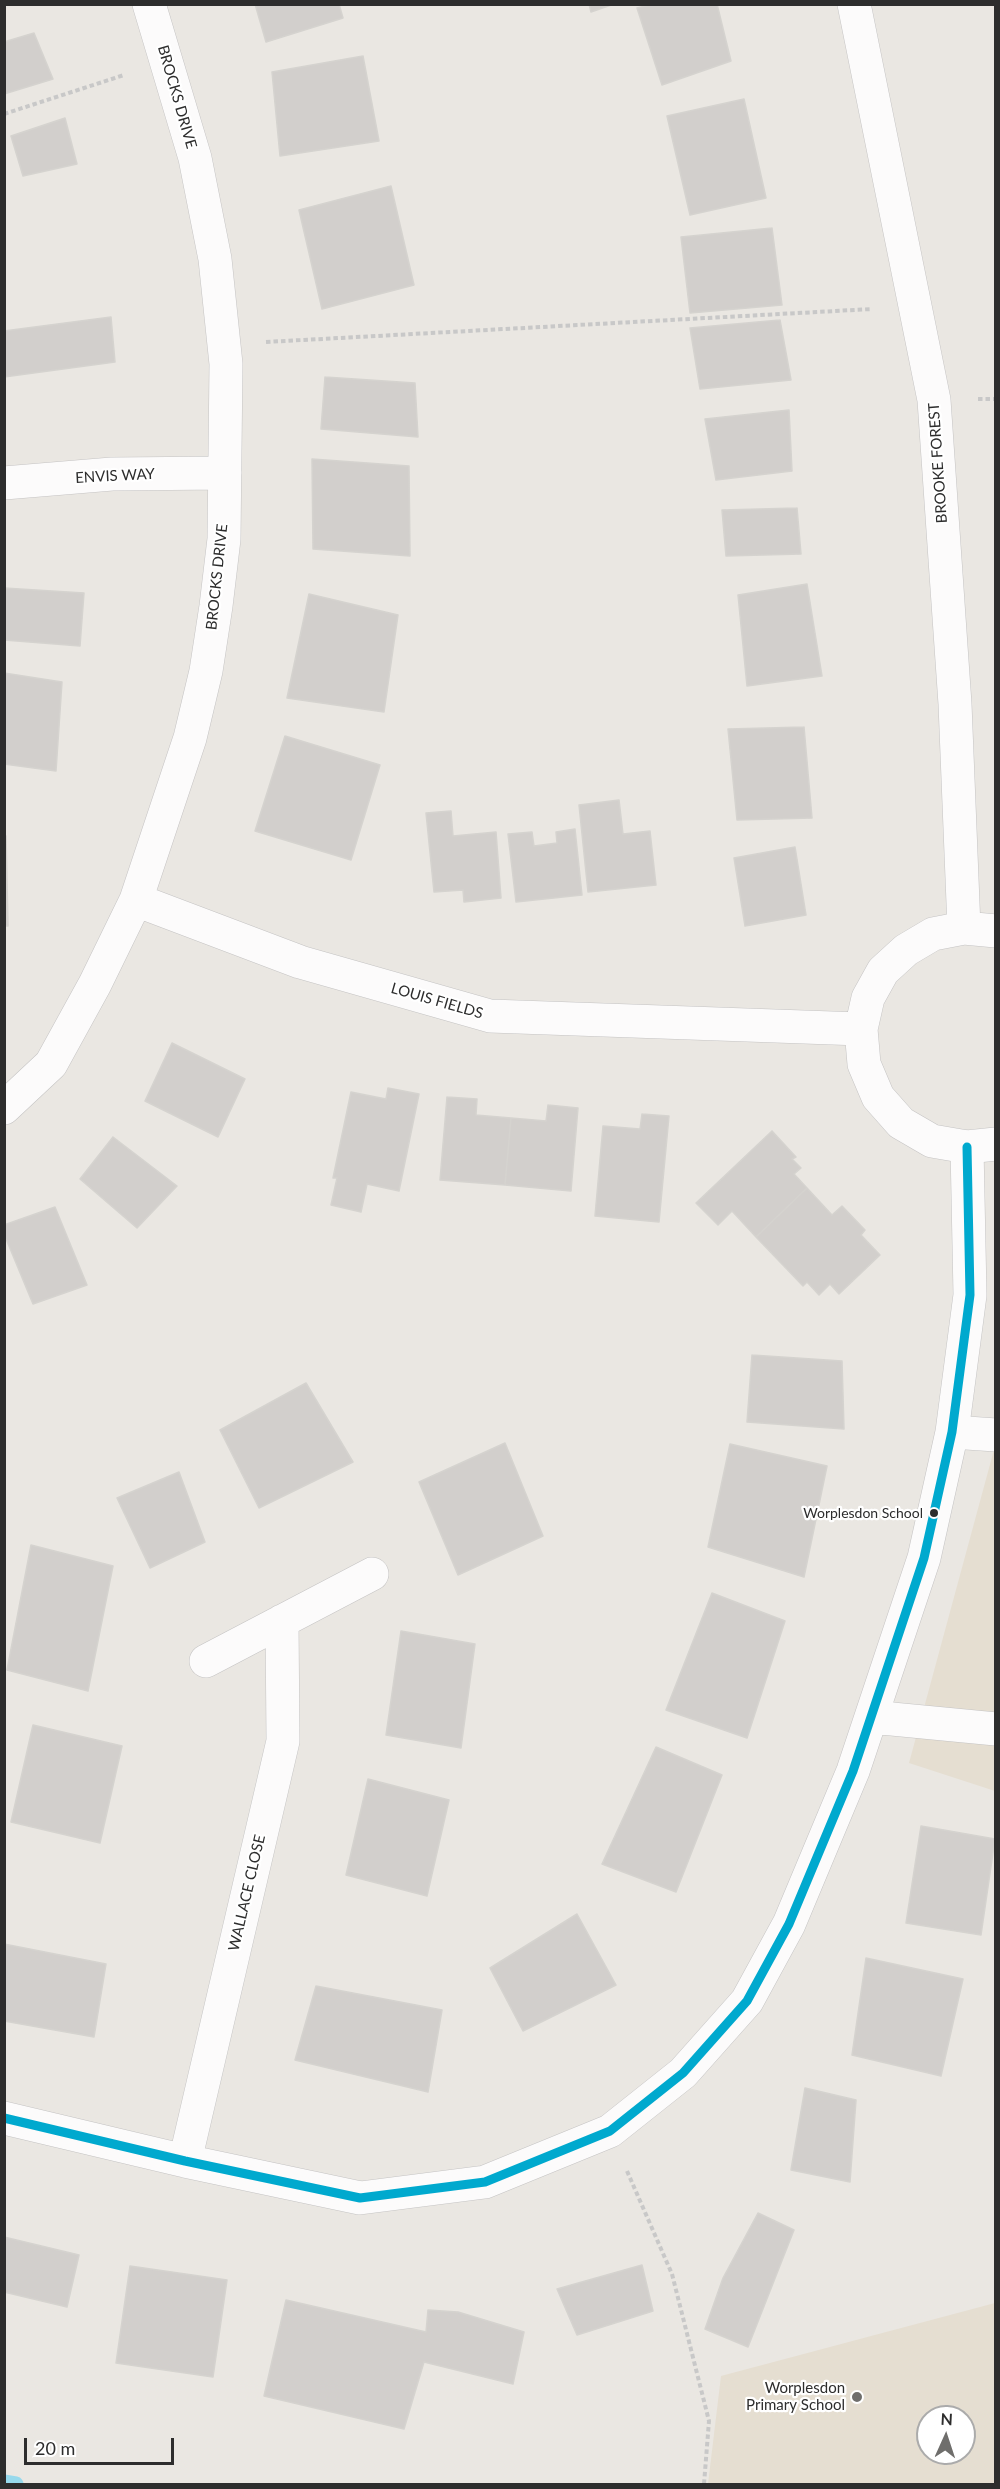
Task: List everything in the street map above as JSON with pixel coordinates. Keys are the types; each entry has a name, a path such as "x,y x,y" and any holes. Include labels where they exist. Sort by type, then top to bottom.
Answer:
{"street":[{"name":"BROCKS DRIVE","path":"4,1108 51,1064 95,984 136,900 190,738 206,670 224,539 226,364 215,259 195,158 149,4"},
{"name":"BROOKE FOREST","path":"854,4 934,400 955,704 980,930"},
{"name":"ENVIS WAY","path":"4,483 112,474 225,473"},
{"name":"LOUIS FIELDS","path":"136,900 300,962 490,1016 861,1029"},
{"path":"4,2118 360,2199 485,2182 610,2131 683,2073 747,2001 789,1924 853,1772 924,1558 952,1432 970,1295 981,1146 932,1141 901,1123 878,1097 864,1064 861,1029 868,999 883,971 906,950 933,934 980,930"},
{"path":"952,1432 996,1435"},
{"path":"206,1661 372,1574"},
{"name":"WALLACE CLOSE","path":"185,2161 283,1741 282,1621"},
{"path":"871,1717 996,1729"}],"path":[{"path":"4,114 167,60"},
{"path":"224,345 915,307"},
{"path":"610,2131 672,2274 710,2421 704,2484"}],"shaded area":[{"path":"995,1446 995,1791 909,1763"},
{"name":"Worplesdon Primary School","path":"995,2303 995,2484 708,2484 721,2376"}],"building":[{"path":"255,4 339,4 343,18 266,42"},
{"path":"589,4 614,4 591,12"},
{"path":"653,4 717,4 731,61 662,85 637,8"},
{"path":"34,33 53,79 4,94 4,42"},
{"path":"363,56 379,141 280,156 272,72"},
{"path":"744,99 766,198 690,215 667,116"},
{"path":"65,118 77,164 23,176 11,136"},
{"path":"391,186 414,285 322,309 299,210"},
{"path":"772,228 782,305 690,313 681,237"},
{"path":"111,317 115,362 4,377 4,331"},
{"path":"780,320 791,380 700,389 690,328"},
{"path":"325,377 415,383 418,437 321,429"},
{"path":"789,410 792,471 716,480 705,419"},
{"path":"312,459 409,466 410,556 313,549"},
{"path":"797,508 801,554 726,556 722,510"},
{"path":"807,584 822,676 747,686 738,595"},
{"path":"4,588 84,593 80,646 4,640"},
{"path":"309,594 398,615 384,712 287,698"},
{"path":"4,673 62,682 56,771 4,764"},
{"path":"804,727 812,818 737,820 728,729"},
{"path":"285,736 380,765 351,860 255,831"},
{"path":"619,800 623,834 650,831 656,885 588,892 579,805"},
{"path":"451,811 453,836 496,832 501,898 464,902 463,890 434,892 426,813"},
{"path":"575,829 582,895 516,902 508,834 532,832 534,846 557,843 556,832"},
{"path":"4,835 6,836 8,926 4,926"},
{"path":"795,847 806,915 745,926 734,858"},
{"path":"172,1043 245,1079 218,1137 145,1101"},
{"path":"388,1088 419,1094 399,1191 367,1184 361,1212 331,1205 337,1178 333,1178 351,1092 386,1099"},
{"path":"447,1097 477,1099 476,1115 511,1118 505,1185 440,1180"},
{"path":"548,1105 578,1108 571,1191 505,1185 511,1118 546,1121"},
{"path":"642,1114 669,1116 659,1222 595,1216 603,1126 640,1129"},
{"path":"772,1131 796,1157 792,1159 801,1168 794,1174 807,1188 756,1237 732,1211 718,1225 696,1203"},
{"path":"113,1137 177,1186 137,1228 80,1179"},
{"path":"807,1188 832,1215 842,1206 865,1230 861,1235 880,1255 839,1294 830,1284 819,1295 807,1282 803,1286 756,1237"},
{"path":"55,1207 87,1285 33,1304 4,1234 4,1225"},
{"path":"752,1355 842,1361 844,1429 747,1422"},
{"path":"306,1383 353,1462 259,1508 220,1430"},
{"path":"505,1443 543,1536 458,1575 419,1482"},
{"path":"730,1444 827,1466 804,1577 708,1547"},
{"path":"179,1472 205,1542 150,1568 117,1498"},
{"path":"31,1545 113,1566 88,1691 7,1670"},
{"path":"712,1593 785,1621 747,1738 666,1710"},
{"path":"401,1631 475,1644 461,1748 386,1735"},
{"path":"33,1725 122,1746 100,1843 11,1822"},
{"path":"656,1747 722,1775 676,1892 602,1864"},
{"path":"368,1779 449,1800 427,1896 346,1875"},
{"path":"921,1826 995,1839 981,1935 906,1923"},
{"path":"577,1914 616,1985 523,2031 490,1968"},
{"path":"4,1944 106,1964 94,2037 4,2021"},
{"path":"866,1958 963,1979 941,2076 852,2055"},
{"path":"316,1986 442,2010 428,2092 295,2060"},
{"path":"805,2088 856,2100 850,2182 791,2170"},
{"path":"758,2213 794,2230 748,2347 705,2329 723,2278"},
{"path":"4,2237 79,2255 67,2307 4,2292"},
{"path":"642,2265 653,2311 577,2335 557,2289"},
{"path":"130,2266 227,2280 213,2377 116,2363"},
{"path":"286,2300 426,2332 428,2310 458,2312 524,2332 513,2384 424,2362 404,2429 264,2396"}],"waterway":[{"path":"4,2482 16,2484"}],"transit line":[{"path":"4,2118 185,2161 360,2198 485,2182 610,2131 683,2073 747,2001 789,1924 853,1771 924,1558 952,1432 970,1295 967,1147"}],"place":[{"name":"Worplesdon School","path":"934,1513"},
{"name":"Worplesdon Primary School","path":"857,2397"}]}
